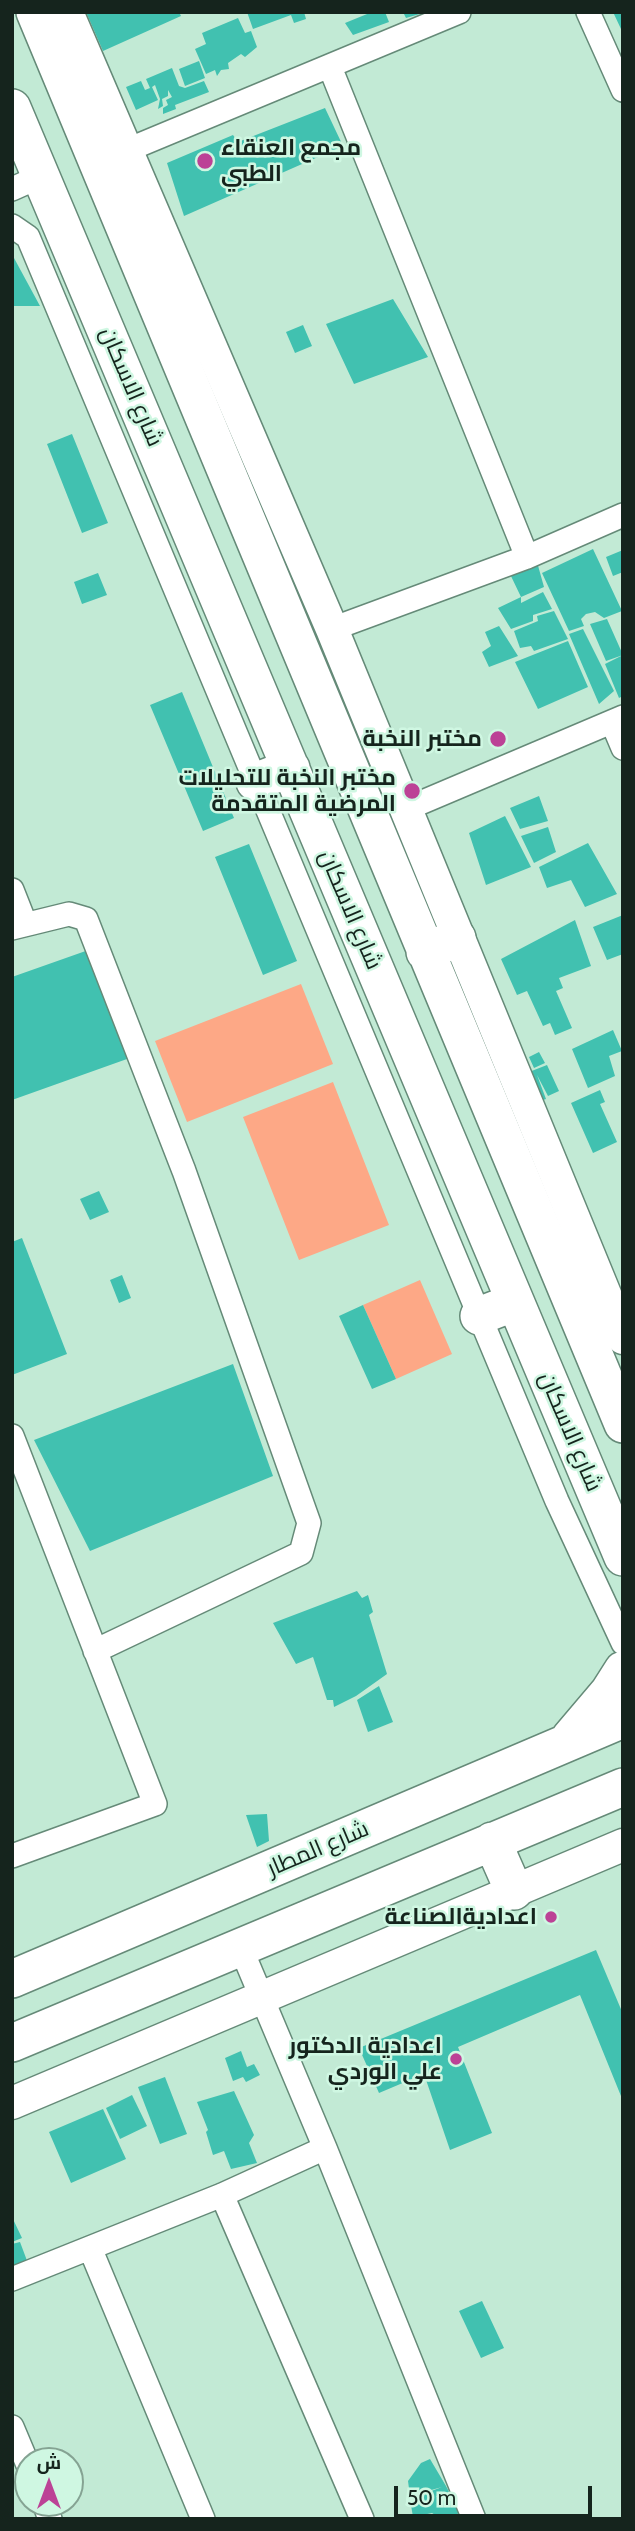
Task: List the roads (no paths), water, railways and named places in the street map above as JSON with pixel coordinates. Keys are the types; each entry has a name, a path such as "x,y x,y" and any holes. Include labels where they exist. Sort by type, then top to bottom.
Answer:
{"main road":[{"path":"35,12 109,139 608,1346 622,1422 605,1417 593,1420 583,1427 575,1442"},
{"name":"شارع الاسكان","path":"13,110 27,182 291,768 623,1557"},
{"path":"255,782 291,768"},
{"path":"479,1316 515,1302"},
{"path":"548,1380 563,1383 575,1380 586,1372 608,1346"},
{"path":"565,1743 609,1692 623,1670"},
{"name":"شارع المطار","path":"12,1979 623,1719"},
{"path":"12,2043 623,1787"},
{"path":"492,1841 514,1891"},
{"path":"56,1961 52,1972 56,1995 71,2012 81,2016"}],"street":[{"path":"66,12 109,139 332,629 406,809 441,945"},
{"path":"109,139 330,67 459,12"},
{"path":"588,12 623,90"},
{"path":"330,67 527,557"},
{"path":"12,226 29,237 557,1502 623,1643"},
{"path":"332,629 527,557 623,516"},
{"path":"406,809 618,720 623,748"},
{"path":"12,890 18,926 69,914 86,919 184,1171 309,1523 301,1553 95,1651"},
{"path":"12,1436 155,1804 12,1856"},
{"path":"12,2103 623,1845"},
{"path":"240,1946 325,2148 474,2519"},
{"path":"12,2279 222,2195 325,2148"},
{"path":"222,2195 362,2519"},
{"path":"90,2248 203,2519"},
{"path":"12,2427 20,2447"}],"place":[{"name":"مجمع العنقاء الطبي","path":"205,161"},
{"name":"مختبر النخبة","path":"498,739"},
{"name":"مختبر النخبة للتحليلات المرضية المتقدمة","path":"412,791"},
{"name":"اعداديةالصناعة","path":"551,1917"},
{"name":"اعدادية الدكتور علي الوردي","path":"456,2059"}]}
